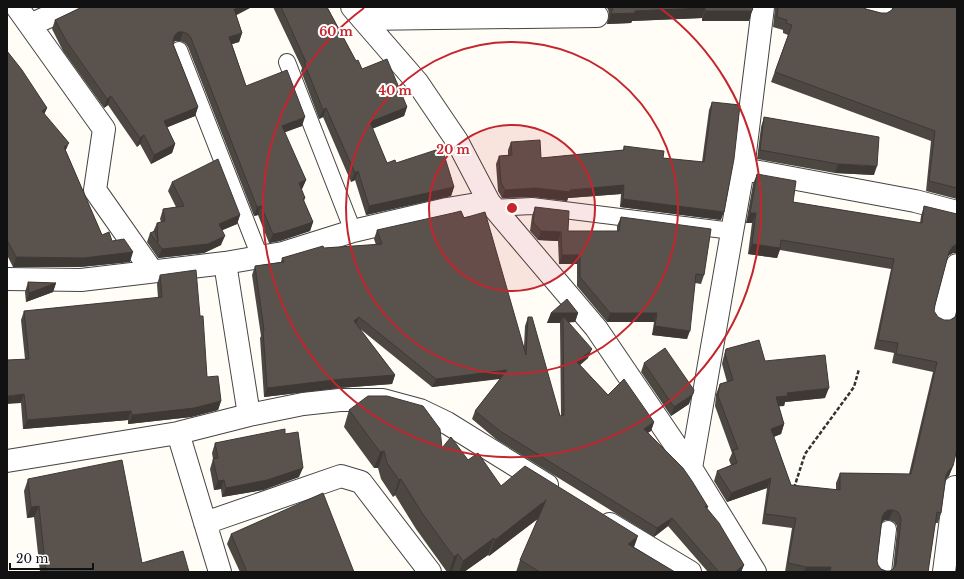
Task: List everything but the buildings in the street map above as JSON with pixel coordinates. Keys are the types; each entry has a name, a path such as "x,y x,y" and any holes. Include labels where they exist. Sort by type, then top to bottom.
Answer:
{"street":[{"path":"17,7 104,129 95,190 152,271"},
{"path":"30,26 70,7"},
{"path":"691,468 743,168 763,7"},
{"path":"866,7 880,11 881,7"},
{"path":"358,13 597,16"},
{"path":"358,13 417,82 457,141 491,205 596,328 691,468 755,572"},
{"path":"743,168 915,201 957,212"},
{"path":"7,278 81,280 224,263 283,253 353,231 447,209 491,205"},
{"path":"224,263 249,415"},
{"path":"944,318 957,265"},
{"path":"7,461 178,433 249,415 318,403 340,400 383,400 420,410 447,423 566,497"},
{"path":"178,433 220,572"},
{"path":"205,523 341,476 361,482 430,572"},
{"path":"944,572 955,487 957,488"},
{"path":"592,513 690,572"}],"lane":[{"path":"179,50 260,257"},
{"path":"287,62 353,231"},
{"path":"491,205 532,206 732,231"},
{"path":"883,572 888,529"}],"path":[{"path":"793,491 805,454 854,386 859,369"}]}
